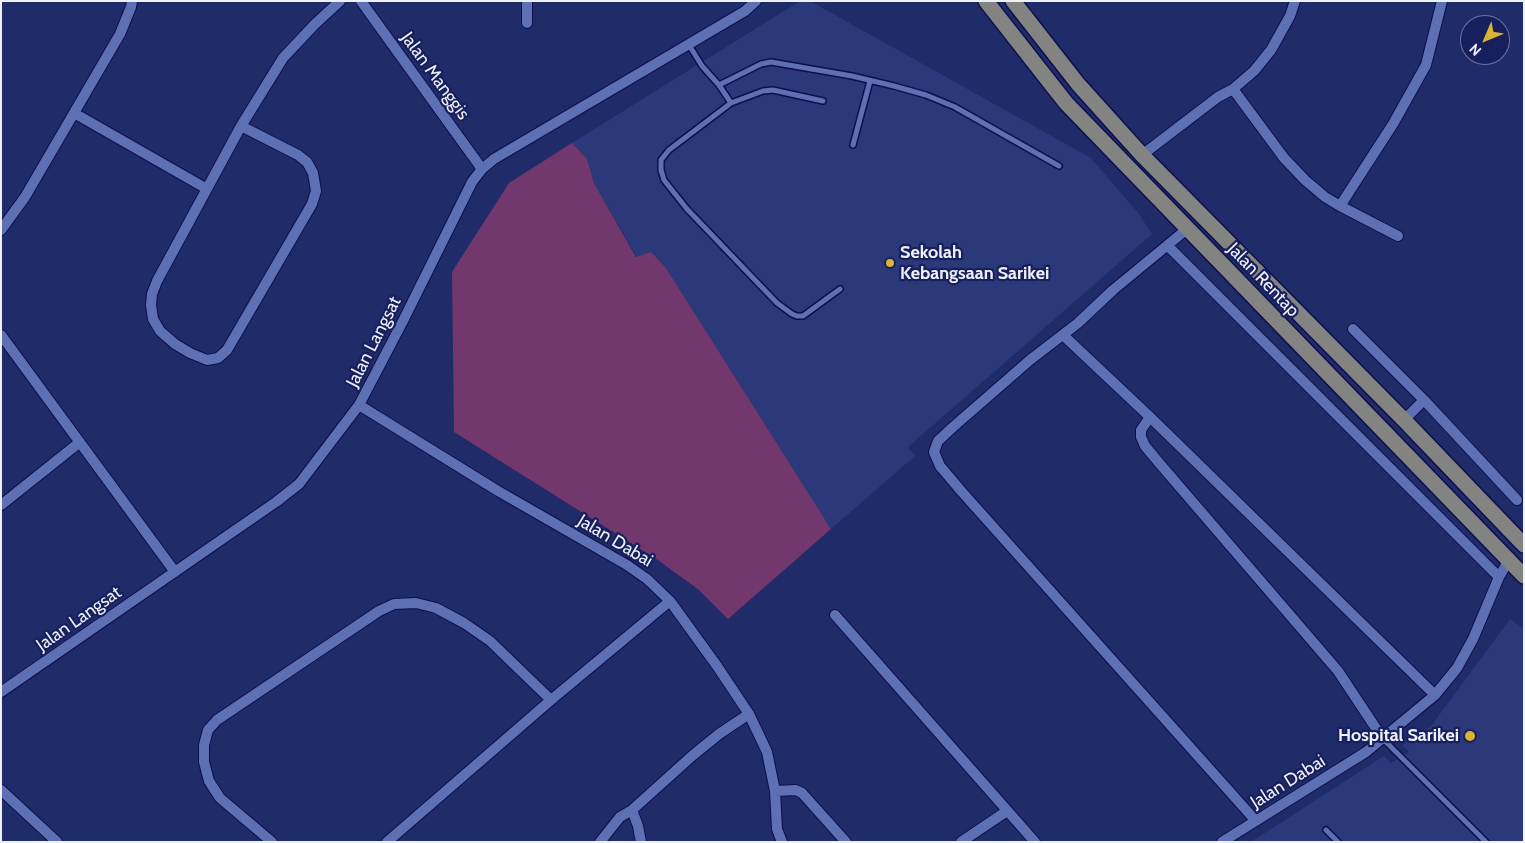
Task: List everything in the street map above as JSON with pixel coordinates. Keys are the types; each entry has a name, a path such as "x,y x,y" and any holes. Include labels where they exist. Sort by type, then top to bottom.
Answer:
{"main road":[{"name":"Jalan Rentap","path":"986,1 1066,103 1524,576"},
{"name":"Jalan Rentap","path":"1013,1 1078,84 1142,155 1523,542"}],"street":[{"path":"1,230 24,197 120,34 132,1"},
{"path":"241,126 298,155 307,162 314,173 316,190 312,204 227,350 218,358 207,360 175,344 160,331 153,319 150,305 157,280 241,126 283,58 340,1"},
{"name":"Jalan Manggis","path":"361,1 482,169"},
{"path":"527,1 527,23"},
{"name":"Jalan Langsat","path":"1,692 276,502 299,484 358,406 403,321 472,182 482,169 494,160 745,11 756,1"},
{"path":"1142,155 1218,98 1233,89 1254,71 1271,50 1290,16 1295,1"},
{"path":"1340,206 1393,124 1426,65 1442,1"},
{"path":"1233,89 1284,158 1312,186 1340,206 1398,236"},
{"path":"74,113 207,189"},
{"path":"1187,229 953,427 938,441 934,452 940,466 962,492 1256,821"},
{"path":"1168,246 1500,577"},
{"path":"1353,329 1424,400 1517,500"},
{"path":"1063,334 1150,416 1435,695"},
{"path":"1,335 175,572"},
{"path":"1404,420 1424,400"},
{"name":"Jalan Dabai","path":"358,406 498,491 626,564 647,579 670,601 749,714 767,752 775,791 777,830 782,842"},
{"path":"1150,416 1141,430 1141,437 1146,446 1338,671 1383,739"},
{"path":"1,505 80,442"},
{"name":"Jalan Dabai","path":"1222,842 1366,752 1435,695 1457,668 1473,639 1509,560"},
{"path":"387,842 551,700 670,601"},
{"path":"272,842 220,798 209,781 204,762 204,745 208,730 217,720 232,709 378,611 394,604 416,603 436,608 464,623 490,641 551,700"},
{"path":"834,615 1035,842"},
{"path":"600,842 620,817 632,810 719,734 749,714"},
{"path":"1,790 57,842"},
{"path":"775,791 796,790 802,793 846,842"},
{"path":"632,810 642,842"},
{"path":"961,842 1007,811"},
{"path":"775,842 777,830"}],"lane":[{"path":"689,44 702,66 719,85 731,103"},
{"path":"719,85 761,64 771,62 870,81 926,95 955,107 1059,166"},
{"path":"853,145 870,81"},
{"path":"823,102 773,90 763,91 731,103 669,150 661,160 661,170 664,180 688,209 778,303 792,314 803,316 840,289"},
{"path":"1383,739 1486,842"},
{"path":"1326,830 1338,842"}],"shaded area":[{"name":"Sekolah Kebangsaan Sarikei","path":"800,1 810,1 1091,158 1139,214 1152,234 908,447 915,456 831,529 666,268 637,257 594,183 587,159 572,143"},
{"path":"572,143 587,159 594,183 636,257 651,252 666,268 831,529 728,619 699,590 658,560 454,432 452,272 509,183"},
{"name":"Hospital Sarikei","path":"1510,619 1524,629 1524,842 1251,842 1384,756 1391,763 1409,752 1402,745 1431,726"}],"place":[{"name":"Sekolah Kebangsaan Sarikei","path":"890,263"},
{"name":"Hospital Sarikei","path":"1470,736"}]}
